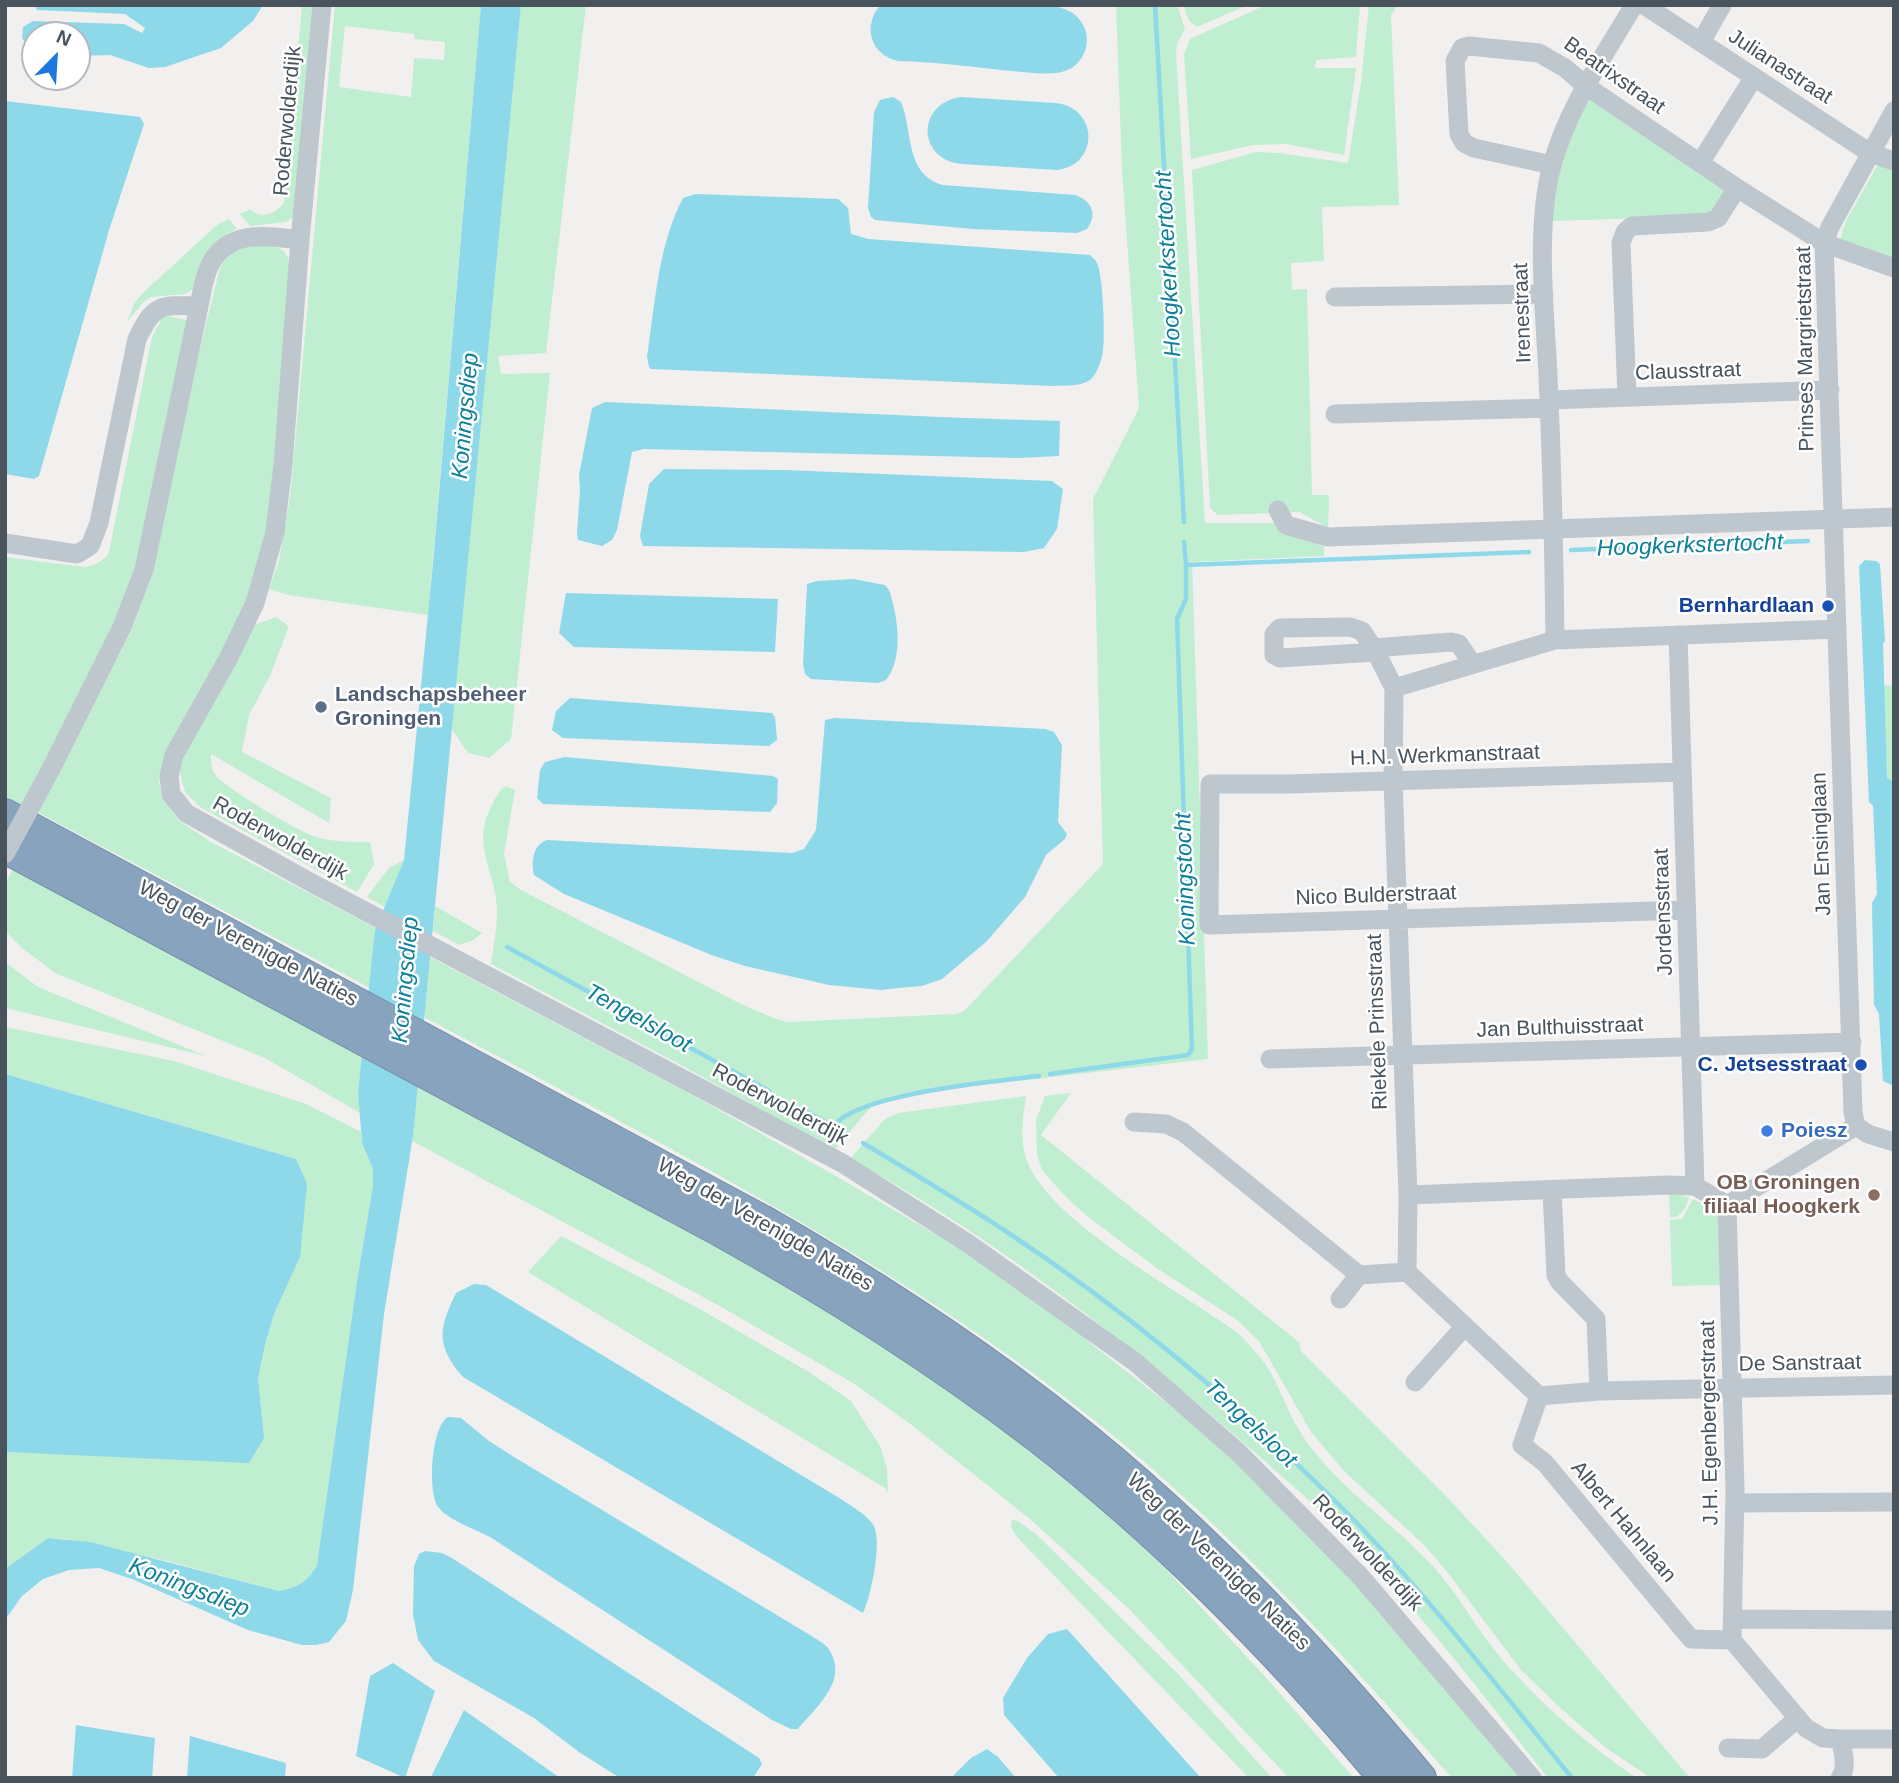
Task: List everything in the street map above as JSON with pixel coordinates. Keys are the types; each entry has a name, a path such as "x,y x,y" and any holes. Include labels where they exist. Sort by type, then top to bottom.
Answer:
{"highway":[{"name":"Weg der Verenigde Naties","path":"5,814 762,1220 830,1259 916,1314 1031,1395 1096,1447 1199,1539 1288,1626 1421,1778"},
{"name":"Weg der Verenigde Naties","path":"5,848 429,1073 782,1265 900,1339 979,1393 1115,1501 1181,1561 1296,1677 1384,1778"}],"street":[{"name":"Roderwolderdijk","path":"322,5 275,532 255,603 228,659 174,755 169,776 171,794 186,813 436,950 842,1163 969,1244 1135,1362 1239,1452 1361,1577 1532,1778"},
{"name":"Irenestraat","path":"1555,640 1554,529 1544,294 1544,206 1552,165 1565,127 1634,5"},
{"name":"Julianastraat","path":"1644,5 1870,153 1894,161"},
{"path":"1701,42 1722,5"},
{"name":"Beatrixstraat","path":"1552,165 1474,148 1464,143 1459,134 1455,61 1462,48 1469,46 1539,53 1565,68 1587,86 1737,188 1824,243 1894,268"},
{"path":"1700,163 1754,77"},
{"name":"Prinses Margrietstraat","path":"1832,520 1824,243 1830,227 1894,111"},
{"path":"1627,397 1622,243 1625,232 1632,226 1708,222 1718,218 1737,188"},
{"path":"5,854 122,627 144,569 209,265 222,247 248,237 300,240"},
{"path":"1335,297 1544,294"},
{"path":"5,543 77,554 90,546 99,523 137,339 148,315 166,305 199,306"},
{"name":"Clausstraat","path":"1335,414 1549,404 1627,397 1830,390"},
{"path":"1278,510 1286,525 1328,537 1894,517"},
{"name":"Jan Ensinglaan","path":"1832,520 1853,1112 1856,1125"},
{"path":"1472,663 1459,644 1451,642 1374,650 1394,688 1555,640 1837,629"},
{"name":"Jordensstraat","path":"1678,635 1695,1186"},
{"name":"Riekele Prinsstraat","path":"1394,688 1393,780 1408,1195 1407,1272"},
{"name":"H.N. Werkmanstraat","path":"1210,784 1682,772"},
{"name":"Nico Bulderstraat","path":"1210,784 1209,925 1686,910"},
{"name":"Jan Bulthuisstraat","path":"1270,1059 1852,1042"},
{"path":"1134,1122 1166,1124 1182,1132 1359,1275 1407,1272 1539,1396"},
{"path":"1408,1195 1668,1185 1695,1186 1727,1205 1856,1125 1868,1134 1894,1142"},
{"path":"1552,1190 1556,1275 1559,1282 1596,1319 1599,1391"},
{"name":"J.H. Egenbergerstraat","path":"1727,1205 1735,1503 1732,1640"},
{"path":"1340,1298 1359,1275"},
{"path":"1415,1382 1465,1326"},
{"name":"De Sanstraat","path":"1539,1396 1599,1391 1894,1385"},
{"name":"Albert Hahnlaan","path":"1539,1396 1522,1445 1545,1463 1691,1639 1732,1640"},
{"path":"1735,1503 1894,1502"},
{"path":"1733,1619 1894,1620"},
{"path":"1732,1640 1814,1734 1823,1738 1840,1739 1894,1738"},
{"path":"1728,1748 1762,1749 1798,1718"},
{"path":"1840,1739 1844,1754 1844,1773 1840,1778"}],"green space":[{"path":"302,5 318,5 300,213 286,222 250,226 240,214 250,209 259,214 268,214 284,203"},
{"path":"335,5 481,5 428,615 288,595 269,589 279,560 290,498","holes":["345,26 414,34 415,39 445,42 444,60 414,58 411,97 339,87"]},
{"path":"521,5 586,5 546,353 498,356 501,374 550,373 511,739 489,758 468,753 451,728"},
{"path":"1116,5 1177,5 1185,29 1177,44 1176,53 1205,523 1298,525 1324,546 1324,556 1192,562 1208,1059 895,1095 871,1107 834,1150 491,964 497,909 484,846 485,821 501,790 506,786 515,790 504,854 510,882 739,1003 788,1022 956,1014 964,1011 1103,864 1093,499 1139,408 1122,169"},
{"path":"1183,5 1248,5 1197,27 1189,21"},
{"path":"1266,5 1360,5 1356,57 1316,60 1315,68 1356,68 1344,155 1286,144 1253,145 1191,159 1184,54 1190,39"},
{"path":"1369,5 1398,5 1391,15 1399,205 1322,207 1324,261 1291,263 1292,290 1307,289 1312,495 1329,495 1328,528 1300,512 1218,515 1210,508 1192,170 1256,152 1348,163 1361,83"},
{"path":"1590,98 1729,189 1712,216 1551,221 1558,173"},
{"path":"1880,161 1894,165 1894,263 1839,243 1846,221"},
{"path":"229,219 237,229 226,234 217,243 197,287 185,294 151,297 144,301 127,322 135,302 145,291 217,225"},
{"path":"267,241 285,252 294,270 268,531 244,607 161,773 159,782 162,797 178,820 211,842 376,928 370,988 37,812 130,633 150,582 199,352 220,268 234,251"},
{"path":"167,316 191,321 143,542 125,604 23,805 5,796 5,557 85,567 105,558 109,552 152,337 162,318"},
{"path":"276,617 287,625 288,629 270,676 249,715 242,752 331,798 329,823 211,754 211,764 216,776 237,792 307,833 329,840 370,842 374,864 357,892 200,807 185,792 179,769 190,742 254,625"},
{"path":"1883,685 1894,686 1894,782 1887,779"},
{"path":"404,860 385,907 367,897 389,868"},
{"path":"12,870 362,1055 358,1092 360,1113 265,1058 55,973 5,931 5,885"},
{"path":"435,906 482,933 459,945 433,931"},
{"path":"430,957 694,1096 827,1171 959,1248 1069,1323 1216,1442 1326,1550 1520,1778 1452,1778 1330,1643 1202,1513 1110,1433 1031,1371 949,1314 778,1208 424,1017"},
{"path":"5,962 38,987 206,1056 5,1008"},
{"path":"5,1027 174,1061 306,1104 361,1132 362,1143 373,1169 373,1186 317,1565 310,1576 297,1586 279,1591 167,1561 67,1539 48,1538 5,1569 5,1452 249,1462 261,1407 258,1378 265,1345 274,1314 300,1257 296,1159 5,1074"},
{"path":"418,1085 791,1288 902,1358 994,1423 1097,1506 1162,1565 1354,1778 1289,1778 1129,1609 1030,1519 909,1423 853,1383 718,1305 412,1141"},
{"path":"1071,1093 1041,1135 1300,1343 1300,1350 1448,1498 1507,1562 1690,1778 1651,1778 1606,1748 1556,1704 1521,1670 1423,1544 1344,1471 1311,1432 1259,1341 1237,1320 1158,1269 1088,1217 1064,1195 1042,1170 1037,1155 1036,1120 1045,1096"},
{"path":"1026,1096 1023,1145 1027,1161 1040,1184 1089,1232 1238,1333 1271,1372 1301,1433 1326,1465 1431,1564 1516,1675 1582,1737 1637,1778 1548,1778 1396,1590 1341,1531 1293,1486 1169,1380 1082,1311 945,1215 850,1159 885,1119 898,1113"},
{"path":"1669,1194 1689,1198 1684,1210 1677,1217 1670,1217"},
{"path":"1693,1199 1722,1214 1723,1285 1672,1286 1670,1220 1682,1219"},
{"path":"561,1236 698,1308 809,1372 851,1401 880,1446 887,1468 888,1493 885,1488 528,1272"},
{"path":"1012,1520 1018,1521 1036,1534 1180,1676 1272,1778 1249,1778 1016,1536 1011,1527"}],"water":[{"path":"34,5 263,5 253,21 221,48 165,67 149,68 110,55 91,56 91,23 124,24 142,33 145,28 125,14 37,10"},
{"name":"Koningsdiep","path":"481,5 521,5 413,1136 384,1314 353,1590 346,1621 329,1642 302,1645 248,1630 132,1579 99,1568 69,1570 43,1579 22,1596 5,1620 5,1569 48,1538 90,1542 279,1591 301,1583 317,1565 373,1186 373,1169 362,1143 358,1092 375,930 404,860 433,563"},
{"path":"880,5 1050,5 1068,11 1079,19 1085,30 1087,44 1082,57 1072,68 1052,73 898,61 881,53 872,39 871,22"},
{"path":"893,97 901,102 905,113 916,162 931,180 943,185 1075,195 1086,201 1092,209 1092,218 1087,229 1077,233 973,229 875,220 868,208 874,112 880,100"},
{"path":"961,97 1055,103 1069,107 1080,115 1086,125 1089,136 1087,148 1081,158 1070,166 1056,170 962,164 947,160 937,153 930,143 930,120 936,109 946,101"},
{"path":"5,101 140,117 144,124 110,227 39,476 34,479 5,474"},
{"path":"696,194 838,199 848,208 851,234 868,239 1090,255 1097,263 1102,292 1104,342 1099,366 1093,378 1086,382 1053,386 651,369 647,357 655,296 668,235 683,198"},
{"path":"605,402 1060,421 1059,456 1017,458 644,449 632,452 617,530 612,540 602,546 578,540 577,534 579,475 592,408"},
{"path":"664,469 785,470 1052,481 1063,489 1057,529 1044,548 1024,552 643,546 640,536 649,484"},
{"path":"1865,560 1880,564 1885,642 1887,778 1894,782 1894,1086 1883,1081 1879,1014 1874,1005 1872,903 1877,894 1873,806 1869,802 1859,566"},
{"path":"853,579 885,585 889,590 898,636 892,671 886,680 878,683 811,679 805,674 803,664 807,584"},
{"path":"566,593 778,599 775,652 574,647 559,633"},
{"path":"570,698 772,713 775,717 777,740 769,746 563,738 552,730 556,711"},
{"path":"835,718 1045,729 1054,732 1062,745 1058,822 1067,834 1065,839 1046,855 1025,897 987,941 942,979 922,986 881,990 829,985 745,966 714,956 564,894 534,875 534,854 542,842 547,840 792,853 804,849 816,830 825,720"},
{"path":"565,757 773,776 778,779 777,803 770,812 543,804 537,798 540,770 545,762"},
{"path":"5,1074 296,1159 307,1184 300,1257 274,1314 265,1345 258,1378 264,1438 249,1463 5,1452"},
{"path":"474,1284 486,1285 865,1516 875,1530 877,1554 873,1581 863,1613 463,1377 444,1346 443,1327 456,1293"},
{"path":"448,1417 461,1418 514,1457 824,1644 834,1660 835,1671 833,1682 822,1702 798,1729 791,1729 772,1720 490,1537 443,1512 435,1500 432,1475 438,1433"},
{"path":"425,1551 442,1553 452,1558 759,1758 762,1764 753,1778 620,1778 579,1752 534,1718 434,1661 418,1640 413,1614 414,1566 419,1554"},
{"path":"1067,1629 1201,1778 1059,1778 1004,1715 1003,1698 1027,1658 1048,1634"},
{"path":"393,1663 435,1691 405,1778 356,1756 370,1676"},
{"path":"464,1710 560,1778 431,1777"},
{"path":"76,1725 155,1738 152,1778 72,1778"},
{"path":"190,1736 286,1763 285,1778 187,1778"},
{"path":"987,1749 998,1757 1016,1778 951,1778 971,1758"}],"waterway":[{"name":"Hoogkerkstertocht","path":"1155,5 1184,522"},
{"name":"Hoogkerkstertocht","path":"1571,550 1808,541"},
{"name":"Hoogkerkstertocht","path":"1184,542 1186,565 1529,552"},
{"name":"Koningstocht","path":"1050,1074 1188,1055 1192,1049 1177,619 1186,599 1186,565"},
{"name":"Tengelsloot","path":"507,947 769,1091"},
{"name":"Koningstocht","path":"834,1126 847,1115 897,1097 1039,1076"},
{"name":"Tengelsloot","path":"805,1111 847,1134"},
{"name":"Tengelsloot","path":"863,1143 1007,1232 1092,1291 1252,1422 1327,1493 1392,1561 1572,1778"}],"place":[{"name":"Bernhardlaan","path":"1828,606"},
{"name":"Landschapsbeheer Groningen","path":"321,707"},
{"name":"C. Jetsesstraat","path":"1861,1065"},
{"name":"Poiesz","path":"1767,1131"},
{"name":"OB Groningen filiaal Hoogkerk","path":"1874,1195"}]}
